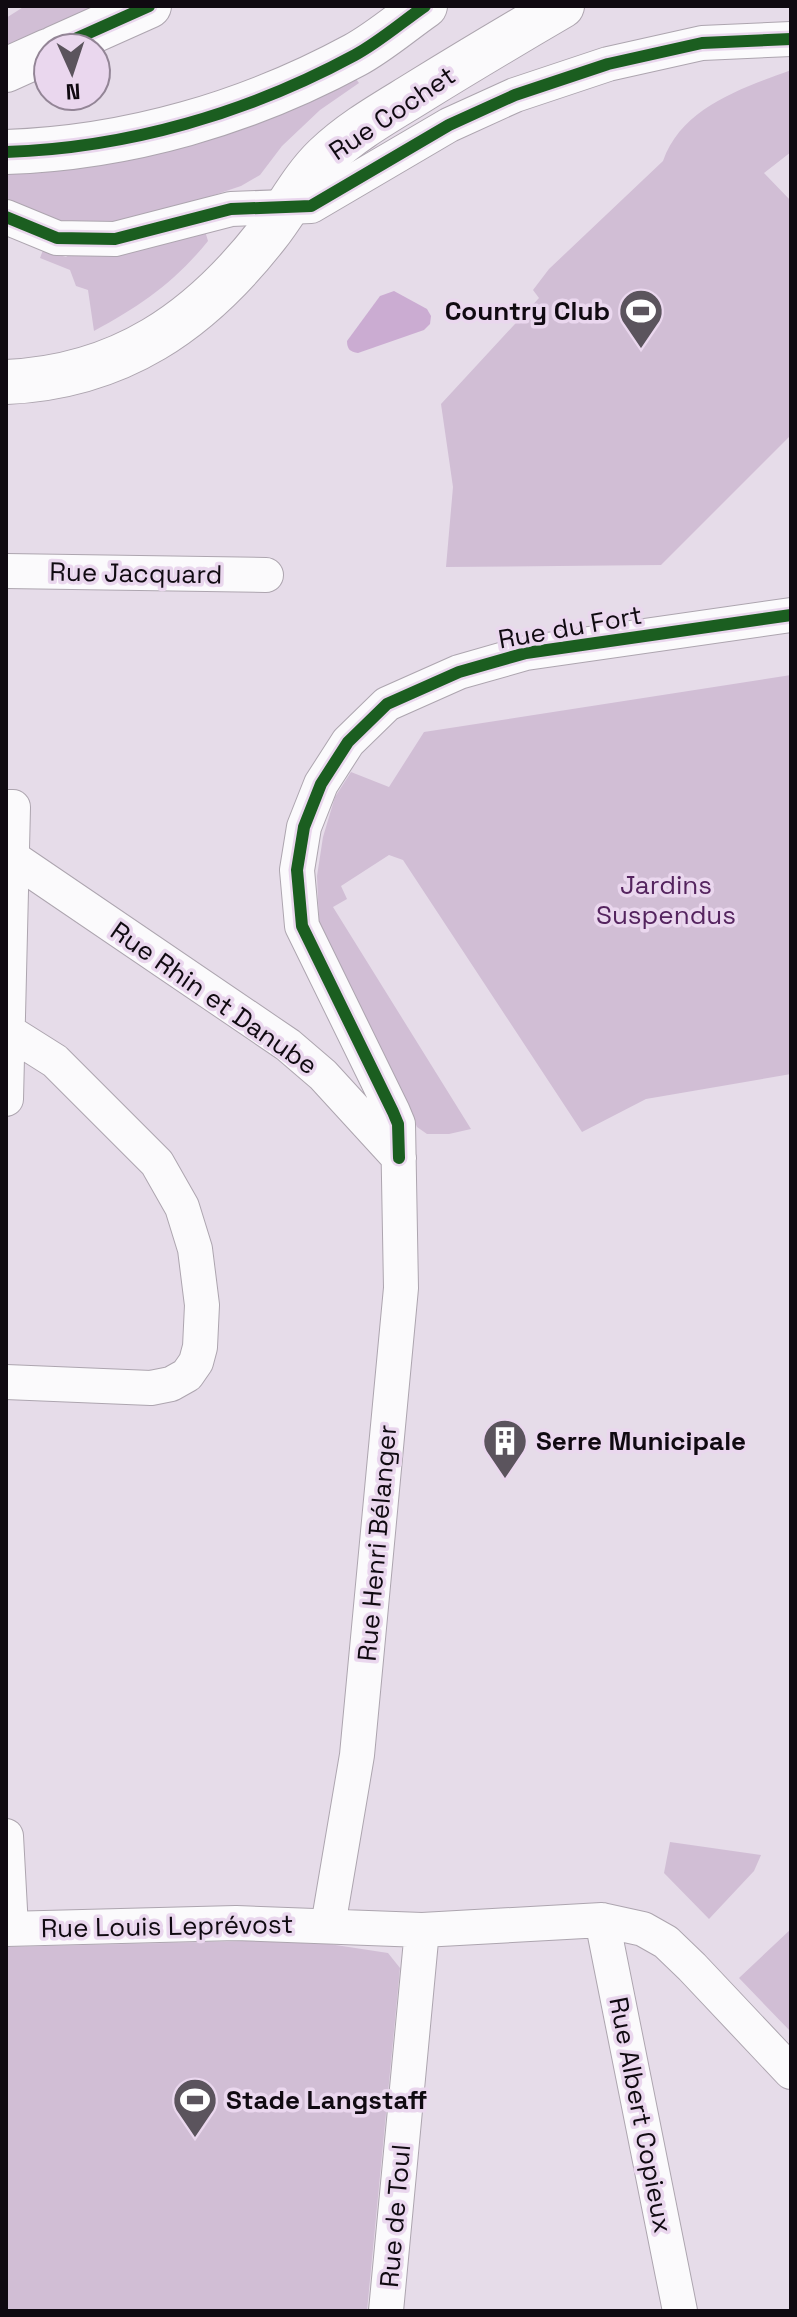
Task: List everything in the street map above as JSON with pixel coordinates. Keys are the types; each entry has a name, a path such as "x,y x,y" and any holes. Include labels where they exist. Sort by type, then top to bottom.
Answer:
{"street":[{"path":"91,32 149,6"},
{"path":"6,152 52,150 159,132 257,101 357,54 425,6"},
{"name":"Rue Cochet","path":"270,207 297,144 335,114 518,6"},
{"name":"Rue Cochet","path":"6,382 60,376 95,356 177,295 324,157 357,131 562,6"},
{"path":"6,217 57,238 115,239 231,209 311,206 449,125 515,95 608,64 702,43 791,39"},
{"path":"6,70 32,58"},
{"name":"Rue Cochet","path":"6,358 95,356"},
{"name":"Rue Jacquard","path":"6,571 266,575"},
{"name":"Rue du Fort","path":"399,1158 398,1124 393,1112 302,926 297,870 304,827 321,784 348,742 387,704 459,672 526,653 791,615"},
{"path":"6,1099 13,858 10,807"},
{"name":"Rue Rhin et Danube","path":"13,858 288,1045 323,1075 399,1158"},
{"path":"6,1382 151,1388 171,1384 187,1375 196,1362 200,1347 202,1305 195,1249 182,1207 157,1163 8,1014"},
{"name":"Rue Henri Bélanger","path":"328,1926 357,1755 401,1288 399,1158"},
{"path":"6,1836 8,1928"},
{"path":"328,1926 422,1930 602,1920 643,1929 666,1942 692,1967 791,2072"},
{"name":"Rue Albert Copieux","path":"602,1920 680,2311"},
{"name":"Rue Louis Leprévost","path":"8,1928 236,1923 328,1926"},
{"name":"Rue de Toul","path":"386,2311 422,1930"}],"green space":[{"path":"25,6 97,6 42,32 32,32 32,37 6,49 6,18"},
{"name":"Country Club","path":"791,70 791,152 764,173 791,201 791,435 661,565 446,567 453,487 441,404 539,298 533,290 549,269 663,161 684,127 699,113 734,92"},
{"path":"356,79 359,83 320,110 282,146 260,175 198,203 106,226 55,222 6,204 6,170 226,133 277,116"},
{"path":"205,231 208,241 170,281 94,331 88,290 76,286 70,270 40,258 43,250 66,257"},
{"name":"Jardins Suspendus","path":"791,675 791,1074 646,1099 582,1132 403,860 389,855 341,886 347,899 333,907 471,1129 449,1134 427,1134 417,1127 319,922 317,876 323,837 335,797 351,772 389,787 424,732"},
{"path":"670,1842 761,1855 754,1871 709,1919 664,1873"},
{"path":"791,1929 791,2032 739,1978"},
{"name":"Stade Langstaff","path":"246,1941 329,1944 388,1953 400,1968 367,2311 6,2311 6,1947"}],"shaded area":[{"path":"394,291 427,309 431,316 430,324 424,330 358,353 351,351 347,341 380,296"}],"cycle path":[{"path":"91,32 149,6"},
{"path":"6,152 52,149 142,135 230,110 314,76 355,55 425,6"},
{"path":"6,217 57,238 115,239 231,209 311,206 449,125 515,95 608,64 702,43 791,39"},
{"path":"399,1158 398,1124 393,1112 302,926 297,870 304,827 321,784 348,742 387,704 459,672 526,653 791,615"}],"place":[{"name":"Country Club","path":"641,350"},
{"name":"Serre Municipale","path":"505,1480"},
{"name":"Stade Langstaff","path":"195,2139"}]}
